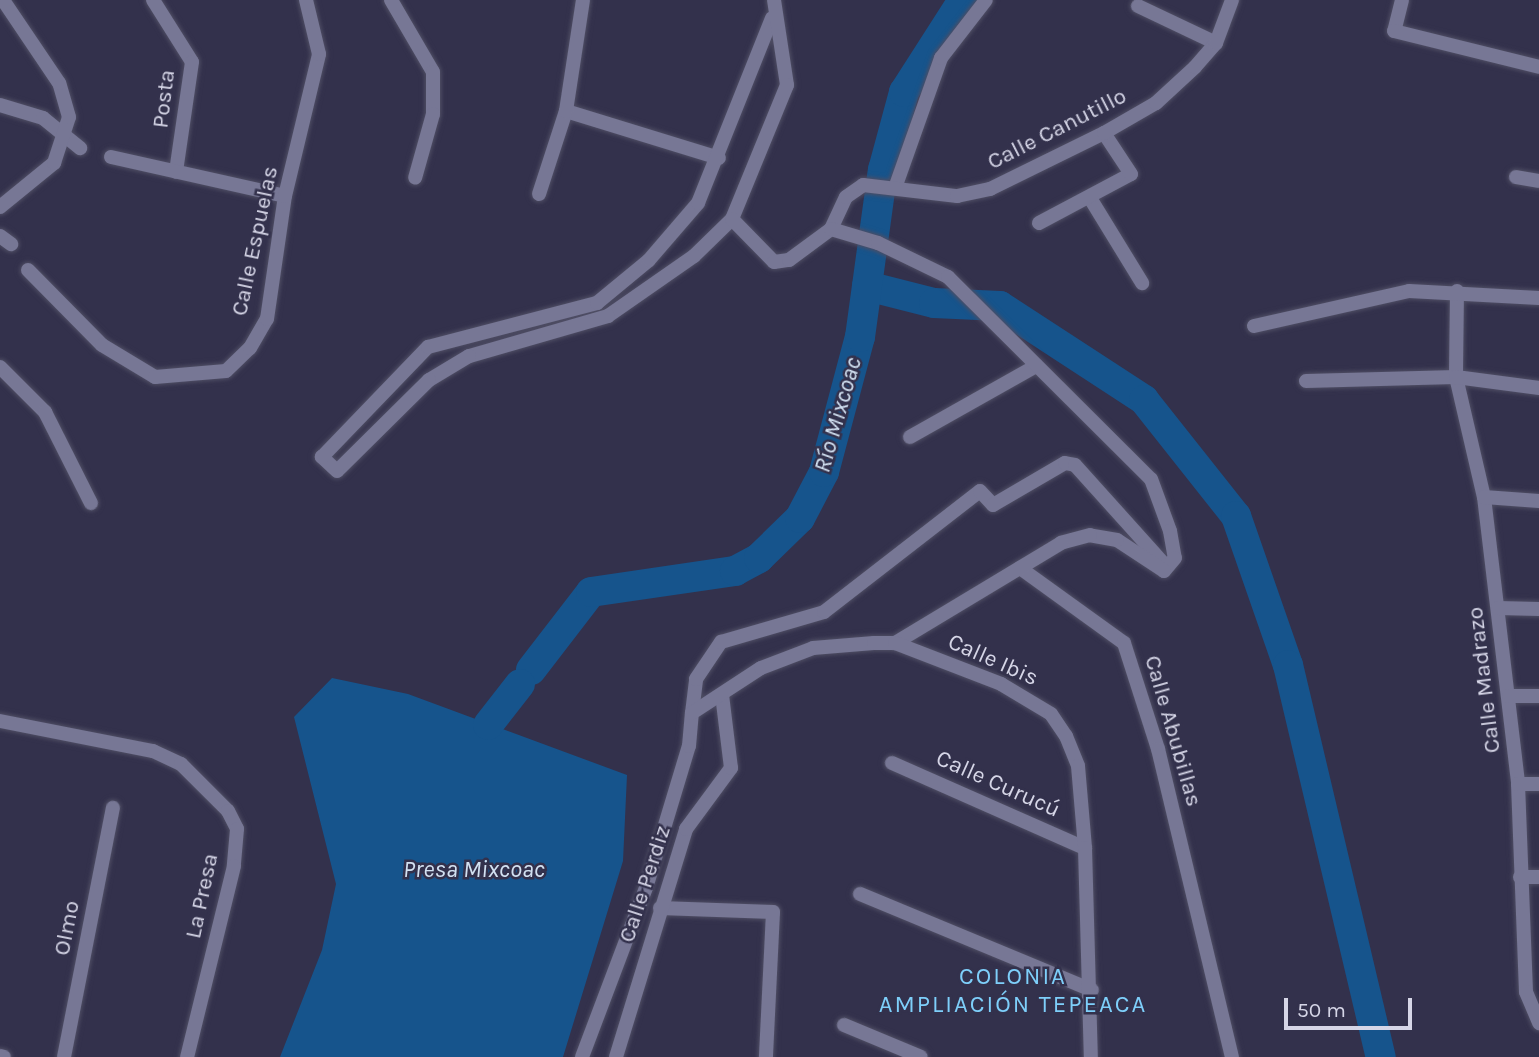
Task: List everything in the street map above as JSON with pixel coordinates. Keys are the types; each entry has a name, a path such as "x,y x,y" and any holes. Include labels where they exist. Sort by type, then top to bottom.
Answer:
{"street":[{"path":"0,207 48,170 67,134 69,109 59,83 4,0"},
{"name":"Posta","path":"153,0 192,62 176,172"},
{"name":"Calle Espuelas","path":"28,271 125,364 155,377 226,371 250,348 267,319 285,196 319,54 306,0"},
{"path":"391,0 433,72 433,114 415,178"},
{"path":"539,194 566,111 583,0"},
{"path":"772,18 787,85 733,219 694,256 608,316 468,356 429,380 337,471 322,457 428,347 597,303 649,260 698,203 719,158 772,18 774,0"},
{"path":"895,188 940,58 986,0"},
{"name":"Calle Canutillo","path":"733,219 774,262 789,260 831,229 846,197 863,185 957,196 990,189 1156,103 1216,43 1232,0"},
{"path":"1402,0 1394,31 1539,67"},
{"path":"1138,6 1216,43"},
{"path":"0,105 34,113 67,134 80,148"},
{"path":"566,111 719,158"},
{"path":"1038,223 1090,198 1131,174 1104,132"},
{"path":"111,157 285,196"},
{"path":"1516,177 1539,181"},
{"path":"1090,198 1142,284"},
{"path":"831,229 878,243 948,277 973,299 1151,480 1170,531 1175,558 1167,567 1156,569 1118,540 1090,535 1061,543 895,643"},
{"path":"1254,326 1409,291 1457,291 1539,298"},
{"name":"Calle Madrazo","path":"1457,291 1456,377 1484,497 1509,696 1518,784 1520,877 1539,1023"},
{"path":"910,437 1036,366"},
{"path":"0,367 45,412 91,503"},
{"path":"1306,381 1456,377 1539,388"},
{"name":"Calle Perdiz","path":"582,1057 646,888 689,746 696,679 721,642 824,612 980,491 993,505 1065,463 1075,465 1167,567"},
{"path":"1484,497 1539,501"},
{"name":"Calle Abubillas","path":"1020,568 1124,643 1158,749 1232,1057"},
{"path":"1498,608 1539,609"},
{"name":"Calle Ibis","path":"692,713 761,668 813,648 895,643 1001,684 1051,714 1078,766 1086,848 1092,990 1091,1057"},
{"name":"Calle Perdiz","path":"616,1057 686,829 731,768 722,695"},
{"path":"1509,696 1539,696"},
{"name":"La Presa","path":"0,721 124,743 181,764 228,811 237,829 234,866 187,1057"},
{"name":"Calle Curucú","path":"892,763 1086,848"},
{"path":"1518,784 1539,784"},
{"name":"Olmo","path":"64,1057 113,808"},
{"path":"1520,877 1539,877"},
{"path":"860,894 1092,990"},
{"path":"660,908 773,912 766,1057"},
{"path":"844,1025 921,1057"}],"water":[{"name":"Presa Mixcoac","path":"332,678 408,694 627,775 623,861 563,1057 280,1057 322,950 336,884 294,717"}],"waterway":[{"name":"Río Mixcoac","path":"531,670 591,592 735,571 759,558 800,518 824,472 860,337 883,170 904,92 963,0"},
{"path":"867,286 934,303 1000,306 1144,400 1236,516 1288,665 1381,1057"},
{"name":"Río Mixcoac","path":"488,725 520,684"}],"district":[{"name":"COLONIA AMPLIACIÓN TEPEACA","path":"1013,991"}]}
